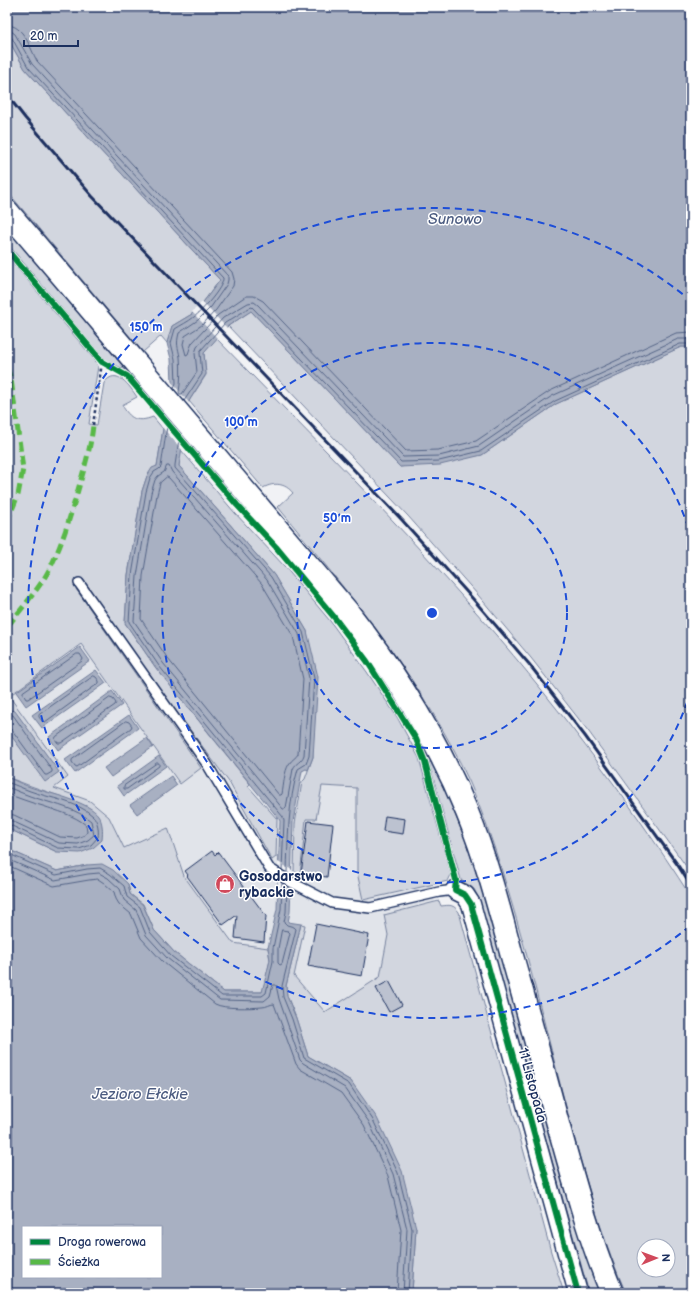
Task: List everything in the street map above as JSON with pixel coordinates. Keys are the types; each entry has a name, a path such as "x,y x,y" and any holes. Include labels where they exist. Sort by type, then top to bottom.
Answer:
{"main road":[{"path":"7,211 336,597 378,650 426,728 457,790 489,874 574,1182 597,1253 612,1293"}],"street":[{"name":"11 Listopada","path":"455,890 464,895 471,904 578,1293"}],"lane":[{"path":"79,583 207,764 268,868 291,882 332,903 370,908 439,892 455,890"}],"path":[{"path":"93,425 102,362"}],"shaded area":[{"path":"7,37 25,69 220,280 192,314 172,326 167,343 161,336 143,352 7,191"},
{"path":"7,228 126,370 105,360 7,243"},
{"path":"7,256 94,359 98,366 89,424 97,425 104,383 109,378 118,377 131,388 137,397 122,405 128,414 138,420 153,417 163,429 157,466 147,476 142,491 128,575 125,623 156,668 250,784 248,786 277,819 276,857 272,860 229,782 147,672 83,579 76,589 201,768 180,784 81,644 9,696 68,777 54,788 90,801 109,817 124,848 168,828 184,876 233,943 268,948 270,960 263,992 224,992 174,952 154,930 143,904 130,894 128,884 87,865 57,871 7,849 7,828 57,852 88,807 7,777"},
{"path":"251,311 400,467 482,455 556,404 681,347 691,347 691,873 589,732 531,658 478,595 408,516 228,326"},
{"path":"216,338 344,469 438,569 528,673 586,746 613,783 691,897 691,1293 626,1293 611,1257 593,1203 513,907 493,844 470,783 451,745 407,673 358,605 278,507 293,493 283,485 279,484 263,488 189,401 206,375 204,353"},
{"path":"181,450 235,513 285,567 330,621 397,717 419,758 451,875 448,881 363,900 357,872 357,788 322,786 316,819 306,819 300,875 294,872 295,824 302,782 305,779 313,757 307,631 274,575 179,466"},
{"path":"90,578 397,758 496,1132 56,859 7,834 7,667 67,621"},
{"path":"429,762 432,762 447,795 465,839 481,887 572,1213 600,1293 589,1293 479,899 474,889 461,880"},
{"path":"439,901 441,906 451,906 459,912 551,1252 564,1293 412,1293 416,1228 351,1081 308,1056 296,1018 287,996 286,986 301,924 305,925 294,976 325,1012 380,977 388,935 384,915"}],"water":[{"path":"7,7 691,7 691,347 681,347 556,404 482,455 440,465 400,467 251,311 228,326 204,353 206,374 189,401 179,466 274,575 307,631 318,677 313,757 308,770 306,769 302,771 293,822 290,912 288,922 301,924 286,986 287,996 296,1018 308,1056 351,1081 377,1118 402,1171 416,1228 412,1293 7,1293 7,849 57,871 87,865 102,864 113,870 128,884 130,894 143,905 154,930 174,952 224,992 262,992 270,960 268,948 277,909 280,821 156,668 125,623 128,575 142,491 147,476 152,468 157,466 172,383 171,359 167,343 172,326 192,314 220,280 25,69 7,37"},
{"path":"80,647 90,661 26,706 16,692"},
{"path":"96,670 106,683 42,728 32,715"},
{"path":"112,691 122,705 58,750 49,737"},
{"path":"10,710 15,711 59,772 45,782 7,730 7,712"},
{"path":"129,715 138,728 75,773 65,760"},
{"path":"147,738 153,747 111,777 104,768"},
{"path":"159,756 166,766 124,796 117,786"},
{"path":"171,776 177,785 137,814 130,805"},
{"path":"7,777 30,787 78,802 93,810 98,815 102,824 102,840 93,848 80,853 57,852 7,828"}],"pier":[{"path":"202,302 228,329 218,339 192,312"},
{"path":"170,380 190,404 183,451 161,426"},
{"path":"278,862 292,870 291,894 278,886"}],"building":[{"path":"385,816 405,819 403,834 383,831"},
{"path":"308,821 333,824 327,877 301,874"},
{"path":"212,851 215,855 218,852 266,916 264,942 235,938 237,915 223,925 187,876 188,875 185,871"},
{"path":"316,924 369,935 362,976 308,966"},
{"path":"389,981 402,1005 389,1012 376,988"}],"railway":[{"path":"7,95 92,196 402,520 473,599 529,664 585,736 677,864 691,886"}],"marked path":[{"path":"7,367 11,379 23,469 18,495 9,517"},
{"path":"7,625 11,622 41,583 58,551 69,521 85,466 93,425"}],"cycle path":[{"path":"7,250 102,362 127,376 237,505 276,547 334,617 367,661 416,739 425,762 456,880 455,890 465,895 471,904 578,1293"}],"place":[{"name":"Gosodarstwo rybackie","path":"225,884"}],"water label":[{"name":"Sunowo","path":"455,219"},
{"name":"Jezioro Ełckie","path":"140,1094"}]}
